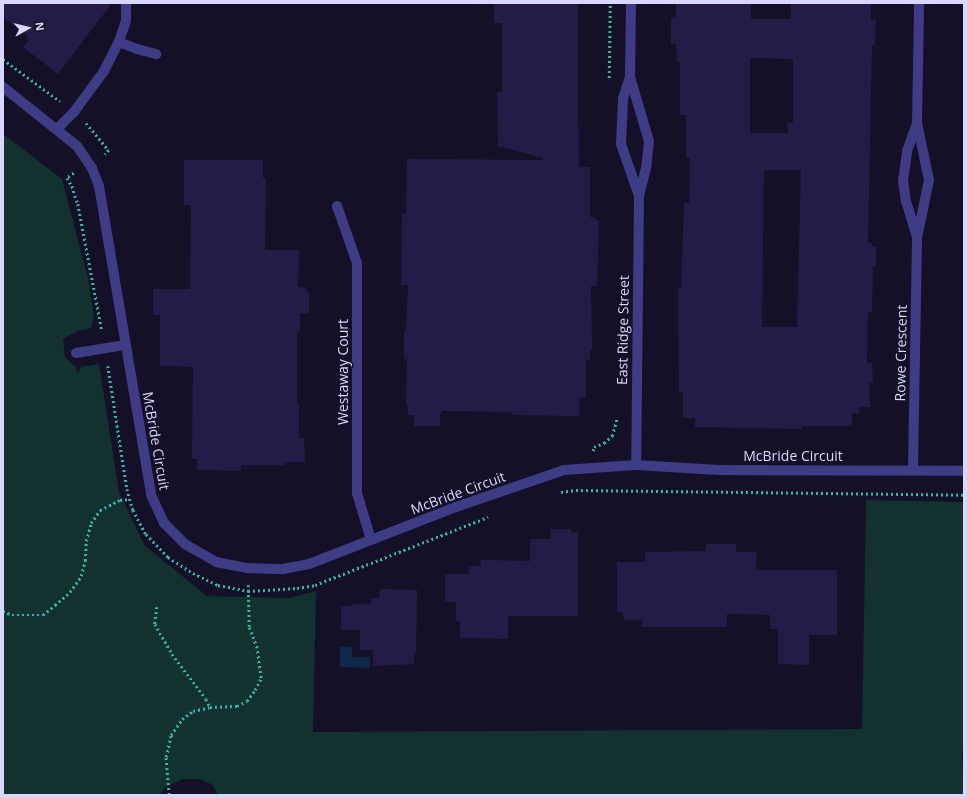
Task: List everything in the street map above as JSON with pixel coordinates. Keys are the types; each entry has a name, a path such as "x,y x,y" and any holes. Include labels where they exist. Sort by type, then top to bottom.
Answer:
{"street":[{"path":"57,129 74,112 104,71 119,42 126,20 126,3"},
{"name":"East Ridge Street","path":"631,3 630,77 635,98 650,141 646,168 639,196 636,465"},
{"name":"Rowe Crescent","path":"914,469 917,238 929,180 917,123 919,3"},
{"path":"119,42 156,54"},
{"name":"East Ridge Street","path":"630,77 623,99 621,144 639,196"},
{"name":"McBride Circuit","path":"3,87 77,146 92,168 99,186 151,495 164,523 185,544 216,562 248,568 283,569 309,564 456,507 564,470 636,465 719,470 914,469 964,471"},
{"name":"Rowe Crescent","path":"917,123 907,151 903,181 906,202 917,238"},
{"name":"Westaway Court","path":"337,206 356,263 357,493 372,540"},
{"path":"76,353 125,345"}],"path":[{"path":"609,85 610,3"},
{"path":"74,173 67,178 72,186 78,204 110,382"},
{"path":"593,451 594,447 604,443 612,436 616,428 618,414"},
{"path":"3,611 12,615 43,615 70,592 81,576 85,561 86,541 91,523 100,510 120,500 151,495"},
{"path":"169,795 166,757 171,735 182,719 193,711 210,707 237,706 247,701 261,678 257,648 249,627 248,568"},
{"path":"157,607 155,624 172,654 206,699 210,707"}],"green space":[{"path":"3,134 62,179 88,278 94,316 91,328 77,331 63,339 65,357 76,367 78,373 81,367 99,364 119,492 145,546 207,596 289,598 316,591 313,732 862,729 866,500 964,502 964,748 962,753 964,795 218,795 213,785 200,779 183,779 164,788 160,795 3,795"}],"water":[{"path":"340,647 352,647 352,657 370,657 370,668 340,667"}],"building":[{"path":"3,3 112,3 58,74 23,47 29,40 26,38 28,36 3,17"},
{"path":"494,3 578,3 579,167 590,167 590,217 596,218 596,221 599,221 597,286 591,286 592,350 590,350 590,360 586,360 586,398 580,398 579,416 512,415 512,412 442,411 442,414 440,414 440,426 414,426 414,415 408,415 408,405 406,405 407,359 404,359 404,330 406,330 408,285 401,285 402,214 406,214 407,159 542,160 543,158 498,146 497,92 502,92 502,23 494,23"},
{"path":"676,3 751,3 751,19 791,19 791,3 871,3 871,20 876,20 875,45 872,45 868,243 872,243 872,247 876,247 876,266 873,266 872,312 868,312 867,363 872,363 873,382 869,382 870,407 859,407 859,414 852,413 852,426 802,426 802,429 695,427 695,418 683,418 683,392 679,392 678,288 681,288 684,203 689,203 690,158 686,158 686,115 680,115 680,62 677,62 676,44 671,44 671,18 676,18","holes":["750,58 793,59 793,123 787,123 788,133 750,133","764,170 801,170 797,327 762,327"]},
{"path":"184,160 263,160 263,178 266,178 265,250 299,250 298,287 306,288 306,291 309,292 309,313 300,313 300,331 297,331 297,405 299,405 299,438 304,438 305,462 285,462 285,465 241,465 241,471 197,470 197,459 192,459 193,367 160,366 160,315 153,315 153,289 190,289 191,205 184,205"},
{"path":"550,529 571,529 571,532 578,532 578,616 508,616 508,639 460,638 460,621 456,621 456,602 445,602 445,574 469,574 469,566 481,566 481,560 530,561 530,539 551,539"},
{"path":"706,544 736,544 736,552 757,552 756,570 837,570 837,635 809,635 809,665 778,664 778,629 770,629 770,615 727,614 727,627 642,627 642,620 624,620 623,612 617,612 617,562 645,562 645,552 706,551"},
{"path":"380,589 417,590 416,653 414,653 414,664 373,666 373,650 360,650 360,630 341,630 341,606 371,604 371,598 379,598"}]}
